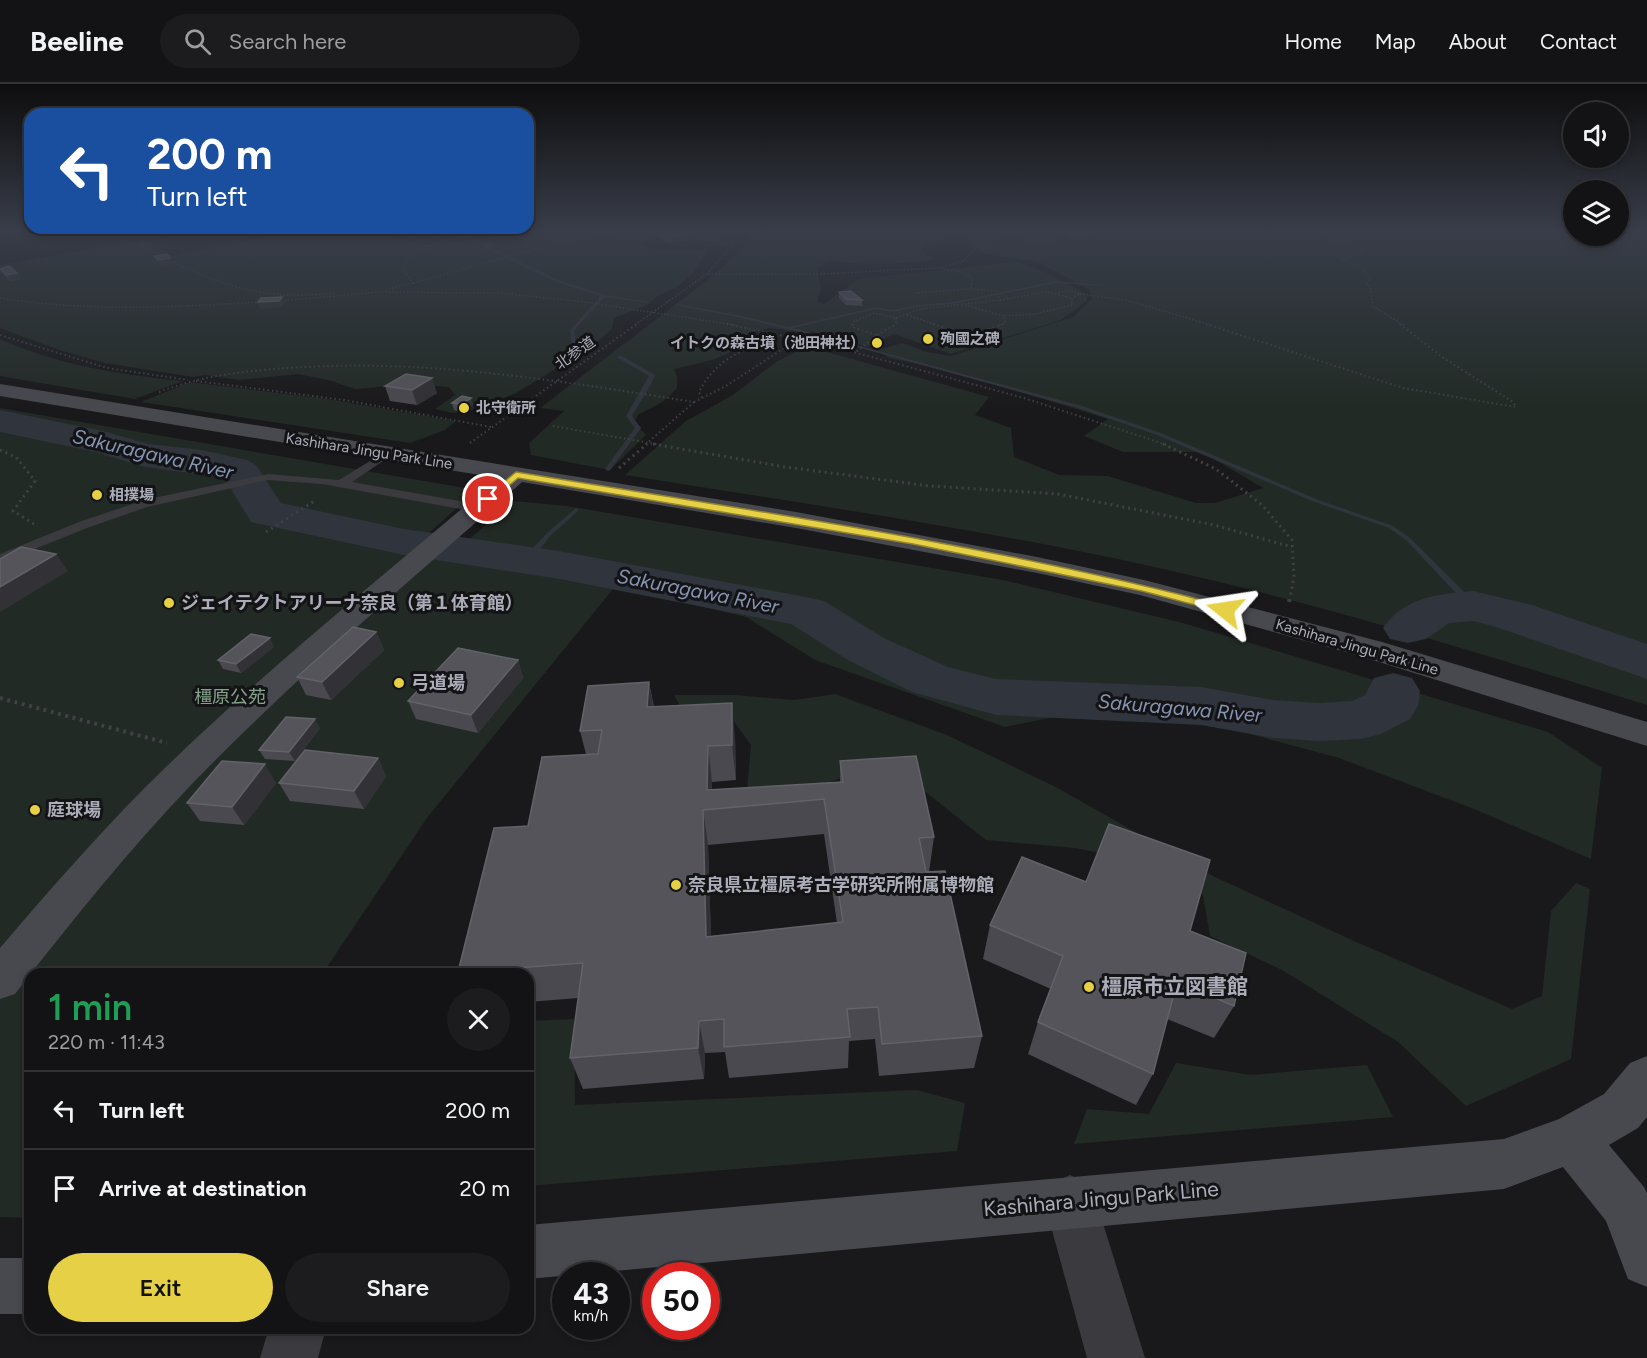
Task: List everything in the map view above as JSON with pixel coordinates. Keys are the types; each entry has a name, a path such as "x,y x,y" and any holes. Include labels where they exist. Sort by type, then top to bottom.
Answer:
{"main road":[{"name":"Kashihara Jingu Park Line","path":"0,390 924,542 1144,588 1371,649 1647,734"},
{"path":"0,980 113,845 204,751 314,650 516,475"},
{"name":"Kashihara Jingu Park Line","path":"534,1251 1070,1201 1504,1164 1572,1139 1621,1112 1647,1079"},
{"path":"1572,1139 1626,1205 1647,1260"},
{"path":"0,1286 24,1286"}],"street":[{"path":"1070,1201 1116,1358"},
{"path":"289,1358 296,1334"}],"lane":[{"path":"342,483 388,453"},
{"path":"0,559 144,504 268,477 322,480 477,508"}],"path":[{"path":"248,290 285,296 379,292 498,293 653,311 729,324 855,352 1024,398 1158,441 1216,469 1262,506 1292,540 1294,576 1286,626"},
{"path":"276,302 385,290"},
{"name":"北参道","path":"443,463 683,290"},
{"path":"915,292 942,290"},
{"path":"993,290 1000,300"},
{"path":"1058,293 1067,290"},
{"path":"1070,290 1080,294 1126,300 1257,339 1403,388 1516,407 1513,402 1442,357 1416,334 1373,306 1371,290"},
{"path":"880,338 852,327 853,322 874,313 896,318 920,309 1000,300 1037,292 1058,293 1072,298 1080,294"},
{"path":"0,298 32,304 99,308 265,302"},
{"path":"963,305 1004,316 1035,314 1069,306 1073,304 1072,298"},
{"path":"906,315 969,336 1003,325 1004,316"},
{"path":"855,352 876,336 897,325 896,318"},
{"path":"0,335 107,368 191,380 289,390 398,408 491,427"},
{"path":"614,473 694,402 726,386 798,339"},
{"path":"702,398 699,392 702,383 716,368 734,355 761,346 769,346 779,351"},
{"path":"862,347 869,346"},
{"path":"117,410 191,380 299,366 366,363 463,370 694,402"},
{"path":"398,408 406,403"},
{"path":"553,426 785,467 919,484 1058,494 1214,525 1292,548"},
{"path":"0,450 16,457 35,481 13,511 55,537"},
{"path":"267,532 305,507"},
{"path":"0,698 169,743"}],"green space":[{"path":"0,290 670,290 656,297 647,305 614,318 612,329 590,348 516,393 476,409 453,413 435,409 455,395 449,387 414,384 355,389 332,381 298,374 239,380 205,375 193,377 105,363 59,350 0,328"},
{"path":"694,290 821,290 817,301 824,304 842,290 1079,290 1086,294 1087,301 1061,320 951,354 894,334 868,347 810,331 808,333 769,328 749,333 744,342 727,354 674,369 677,388 664,401 638,415 634,422 646,435 610,470 531,455 529,443 564,411 540,408"},
{"path":"1089,290 1647,290 1647,705 1462,648 1338,613 1150,566 954,528 625,475 686,421 733,395 776,362 800,350 816,349 989,397 975,415 1011,428 1014,457 1059,475 1108,476 1196,503 1215,503 1263,488 1202,452 1123,452 1084,436 1108,419 960,373 889,358 878,350 902,343 927,352 951,356 1073,317 1092,299"},
{"path":"0,339 44,356 90,368 183,381 135,399 0,376"},
{"path":"190,382 328,399 456,421 445,430 410,443 141,402"},
{"name":"橿原公苑","path":"0,408 477,490 409,551 613,589 427,818 326,968 24,968 24,1218 0,1217"},
{"path":"515,501 567,506 1003,580 1183,623 1548,732 1602,768 1591,859 1474,809 1339,758 1209,723 1078,712 1005,727 815,660 746,617 613,586 452,553"},
{"path":"835,694 947,735 1054,786 1215,877 1354,941 1512,1009 1542,996 1551,911 1576,883 1590,889 1571,1059 1466,1106 1398,1042 1282,970 1210,936 1203,895 1145,862 1075,848 986,840 913,782 853,773 775,804 746,800 751,745 732,719 682,710 674,695 736,695 794,700"},
{"path":"574,1019 575,1105 917,1090 965,1103 957,1151 534,1186 534,1021"},
{"path":"1176,1063 1251,1075 1367,1065 1393,1117 1074,1144 1087,1109 1149,1114"}],"building":[{"path":"851,291 862,300 846,299 839,292"},
{"path":"282,297 279,301 258,302 261,298"},
{"path":"406,374 432,378 412,390 385,386"},
{"path":"462,396 471,398 462,404 452,403"},
{"path":"21,547 56,554 0,587 0,559"},
{"path":"353,627 376,632 322,682 297,677"},
{"path":"251,634 270,638 236,664 218,660"},
{"path":"458,648 518,660 471,715 408,701"},
{"path":"649,682 647,707 732,703 732,745 708,746 707,790 843,782 840,761 916,756 934,837 919,838 926,872 945,871 982,1036 882,1044 878,1007 847,1009 850,1037 724,1047 724,1019 699,1021 698,1048 570,1058 583,963 514,968 459,968 494,828 528,826 542,757 598,754 602,730 580,731 588,686","holes":["824,799 843,922 706,937 703,810"]},
{"path":"286,717 315,719 289,752 259,750"},
{"path":"305,750 378,758 354,791 279,783"},
{"path":"222,761 265,764 232,807 187,803"},
{"path":"1109,824 1210,860 1190,931 1246,953 1234,1006 1177,982 1153,1074 1038,1022 1063,956 990,925 1022,857 1086,882"}],"waterway":[{"path":"587,290 604,296"},
{"path":"791,327 876,308 893,311 953,303 1015,290"},
{"path":"586,347 574,344 572,330 604,296"},
{"path":"604,296 648,302"},
{"path":"677,305 737,316 829,338 1080,407 1159,434 1314,500 1391,527 1408,539 1473,606"},
{"path":"608,469 638,428 629,416 652,375 620,357"},
{"name":"Sakuragawa River","path":"0,421 103,442 145,455 233,468 242,474 266,513 404,542 559,565 806,612 866,649 931,680 996,697 1201,706 1273,719 1319,722 1361,720 1390,706 1393,691"},
{"path":"527,560 548,535 576,510"},
{"name":"Sakuragawa River","path":"1408,628 1420,618 1438,609 1473,606 1514,616 1647,662"}],"place":[{"name":"殉國之碑","path":"928,339"},
{"name":"イトクの森古墳（池田神社）","path":"877,343"},
{"name":"北守衛所","path":"464,408"},
{"name":"相撲場","path":"97,495"},
{"name":"ジェイテクトアリーナ奈良（第１体育館）","path":"169,603"},
{"name":"弓道場","path":"399,683"},
{"name":"庭球場","path":"35,810"},
{"name":"奈良県立橿原考古学研究所附属博物館","path":"676,885"},
{"name":"橿原市立図書館","path":"1089,987"}],"route":[{"path":"488,499 516,475 913,540 1144,588 1225,610"}]}
